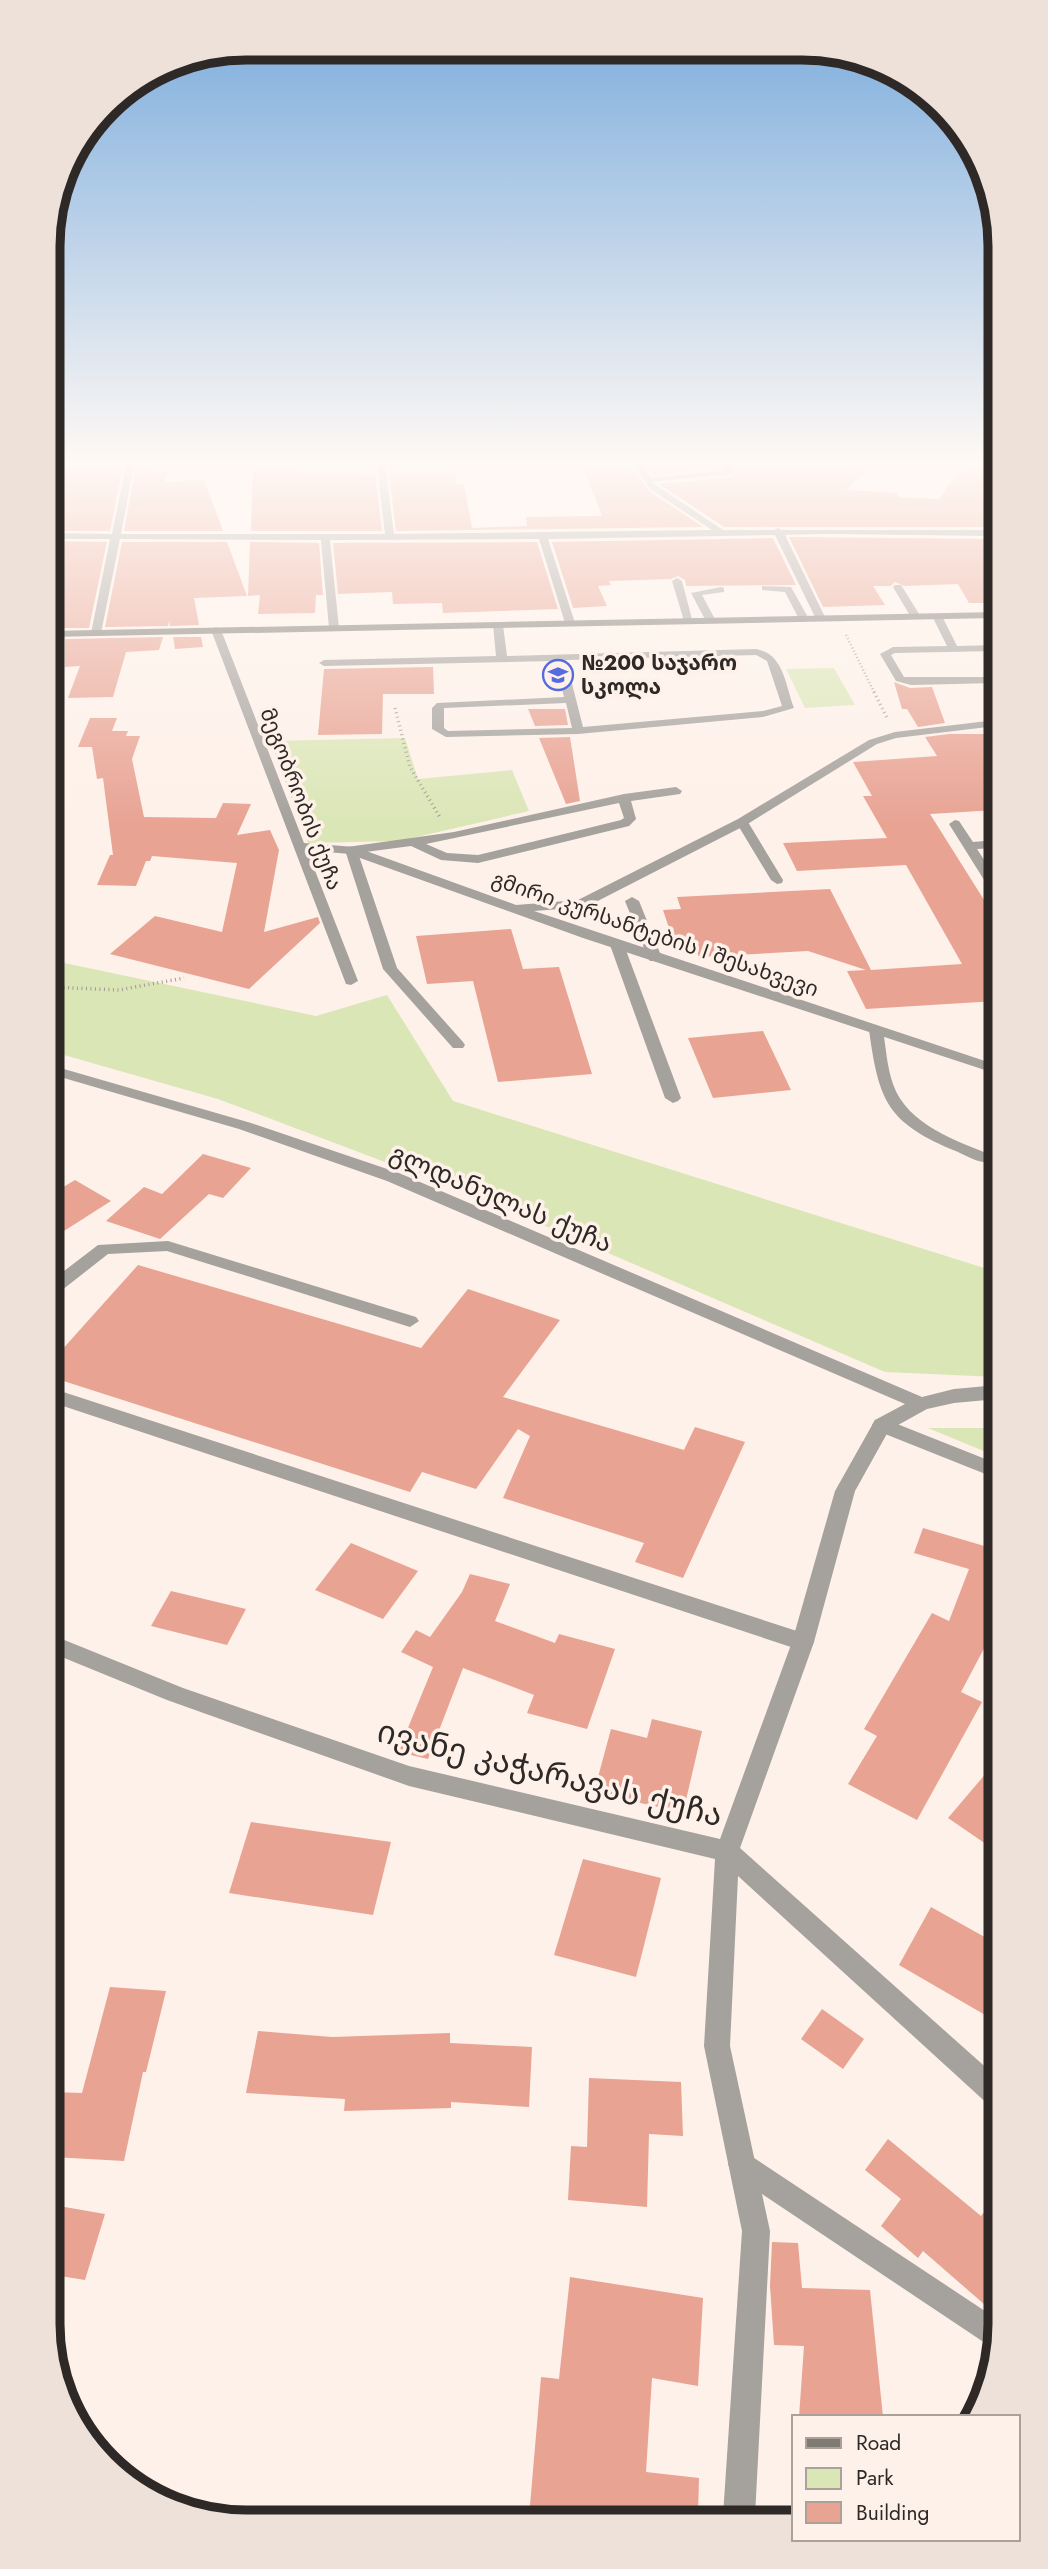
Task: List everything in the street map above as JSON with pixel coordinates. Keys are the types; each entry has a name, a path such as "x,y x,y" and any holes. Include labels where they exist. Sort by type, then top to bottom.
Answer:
{"main road":[{"path":"60,634 988,615"}],"street":[{"path":"96,633 105,585"},
{"path":"330,585 334,628"},
{"path":"557,585 569,624"},
{"path":"678,585 689,621"},
{"path":"804,585 821,619"},
{"path":"898,587 916,617"},
{"path":"765,588 788,589 804,619"},
{"path":"711,621 696,593 721,590"},
{"path":"937,616 954,649"},
{"path":"498,625 502,659"},
{"name":"მეგობრობის ქუჩა","path":"216,630 351,981"},
{"path":"988,648 893,650 885,654 900,679 911,682 988,680"},
{"path":"324,663 756,652 766,654 772,660 788,708 763,714 578,731 446,734 438,729 440,705 569,700"},
{"path":"560,658 578,731"},
{"path":"511,909 581,904 742,822 873,742 895,735 988,724"},
{"path":"458,1045 390,969 351,849 454,836 624,798 676,791"},
{"path":"412,842 445,857 478,859 625,823 630,819 624,798"},
{"path":"742,822 777,880"},
{"path":"955,824 988,876"},
{"path":"969,846 988,845"},
{"name":"გმირი კურსანტების I შესახვევი","path":"298,846 351,849 511,909 988,1067"},
{"path":"632,901 655,958"},
{"path":"581,904 588,935"},
{"path":"617,945 673,1098"},
{"path":"876,1030 887,1088 908,1120 935,1136 988,1159"},
{"name":"გლდანულას ქუჩა","path":"60,1072 245,1126 393,1177 921,1404"},
{"path":"60,1283 104,1250 168,1246 410,1321"},
{"path":"739,2510 756,2231 717,2046 727,1851 803,1642 845,1491 882,1425 921,1404 954,1395 988,1393"},
{"path":"60,1398 803,1642"},
{"path":"882,1425 988,1468"},
{"name":"ივანე კაჭარავას ქუჩა","path":"60,1647 175,1694 409,1776 727,1851 988,2087"},
{"path":"742,2164 988,2330"}],"path":[{"path":"395,708 401,747 413,778 454,836"},
{"path":"60,987 119,990 184,978"}],"green space":[{"path":"834,668 855,705 805,708 786,669"},
{"path":"405,738 418,779 512,770 529,811 399,841 308,843 270,741"},
{"path":"60,962 316,1016 387,995 453,1101 988,1269 988,1377 885,1372 480,1198 218,1099 60,1054"},
{"path":"928,1428 988,1428 988,1453"}],"building":[{"path":"60,585 98,585 89,628 64,628 64,612 60,612"},
{"path":"113,585 243,585 247,596 194,598 199,625 170,626 169,621 168,626 105,627"},
{"path":"248,585 322,585 323,595 316,595 315,613 258,614 260,595 248,596"},
{"path":"337,585 550,585 558,609 443,613 442,603 393,604 392,592 338,594"},
{"path":"566,585 611,585 598,586 607,606 573,608"},
{"path":"686,585 796,585 686,586"},
{"path":"812,585 892,585 873,586 885,605 823,607"},
{"path":"959,585 988,585 988,603 969,603"},
{"path":"163,637 159,650 126,652 113,697 68,698 80,666 65,667 65,639"},
{"path":"173,637 201,637 203,647 175,649"},
{"path":"433,667 434,694 383,694 382,734 318,735 324,669"},
{"path":"894,682 910,688 932,687 945,723 918,727 907,709 902,709"},
{"path":"528,709 565,709 568,725 535,726"},
{"path":"90,718 117,718 112,731 128,731 126,736 140,736 132,759 144,817 216,818 223,803 251,804 237,835 270,830 279,850 264,932 318,917 320,923 249,989 110,954 155,916 222,932 237,863 152,856 150,861 146,861 136,886 97,885 110,855 113,855 103,778 97,779 92,747 78,747"},
{"path":"985,734 988,738 988,810 930,814 988,906 988,1001 866,1009 847,971 866,970 808,951 699,957 694,945 675,946 663,910 681,909 677,897 830,889 871,970 962,964 906,865 797,871 783,843 887,838 863,796 872,796 853,762 937,756 925,737"},
{"path":"570,737 580,801 566,804 539,738"},
{"path":"511,929 523,969 559,967 592,1074 498,1082 473,981 427,984 416,936"},
{"path":"763,1031 791,1090 713,1098 688,1038"},
{"path":"203,1154 251,1168 223,1198 209,1194 160,1239 106,1221 144,1187 162,1194"},
{"path":"75,1180 111,1201 64,1231 60,1229 60,1189"},
{"path":"138,1265 421,1348 468,1289 560,1320 503,1397 684,1450 695,1427 745,1442 683,1578 635,1562 644,1543 503,1498 530,1436 518,1429 476,1489 422,1472 410,1492 60,1380 60,1352"},
{"path":"923,1528 988,1547 988,1641 961,1692 982,1702 917,1820 848,1784 877,1736 864,1729 932,1613 949,1621 969,1569 914,1553"},
{"path":"351,1543 418,1571 383,1619 315,1590"},
{"path":"470,1574 510,1584 495,1621 555,1643 559,1634 615,1649 587,1729 527,1713 534,1695 463,1668 428,1759 398,1752 433,1667 401,1652 416,1630 430,1637 462,1592"},
{"path":"171,1591 246,1609 227,1645 151,1626"},
{"path":"652,1719 702,1731 683,1813 594,1792 611,1729 647,1738"},
{"path":"988,1771 988,1845 948,1818"},
{"path":"251,1822 391,1842 373,1915 229,1893"},
{"path":"583,1859 661,1878 636,1977 554,1955"},
{"path":"931,1907 988,1939 988,2017 899,1965"},
{"path":"110,1987 166,1991 146,2072 143,2072 124,2161 60,2157 60,2092 82,2093"},
{"path":"822,2009 864,2039 843,2069 801,2039"},
{"path":"258,2031 332,2037 450,2033 450,2043 532,2047 529,2107 451,2102 451,2108 344,2111 345,2099 246,2093"},
{"path":"589,2078 681,2082 683,2136 649,2134 647,2207 568,2200 571,2146 587,2147"},
{"path":"888,2139 981,2216 988,2207 988,2308 923,2251 918,2258 881,2226 901,2199 865,2170"},
{"path":"60,2206 105,2214 85,2280 60,2276"},
{"path":"772,2242 798,2243 802,2288 870,2290 883,2415 799,2415 804,2346 774,2345 770,2286"},
{"path":"570,2277 703,2298 698,2386 652,2378 646,2472 699,2478 698,2510 530,2510 541,2377 559,2379"}],"place":[{"name":"№200 საჯარო სკოლა","path":"558,675"}]}
